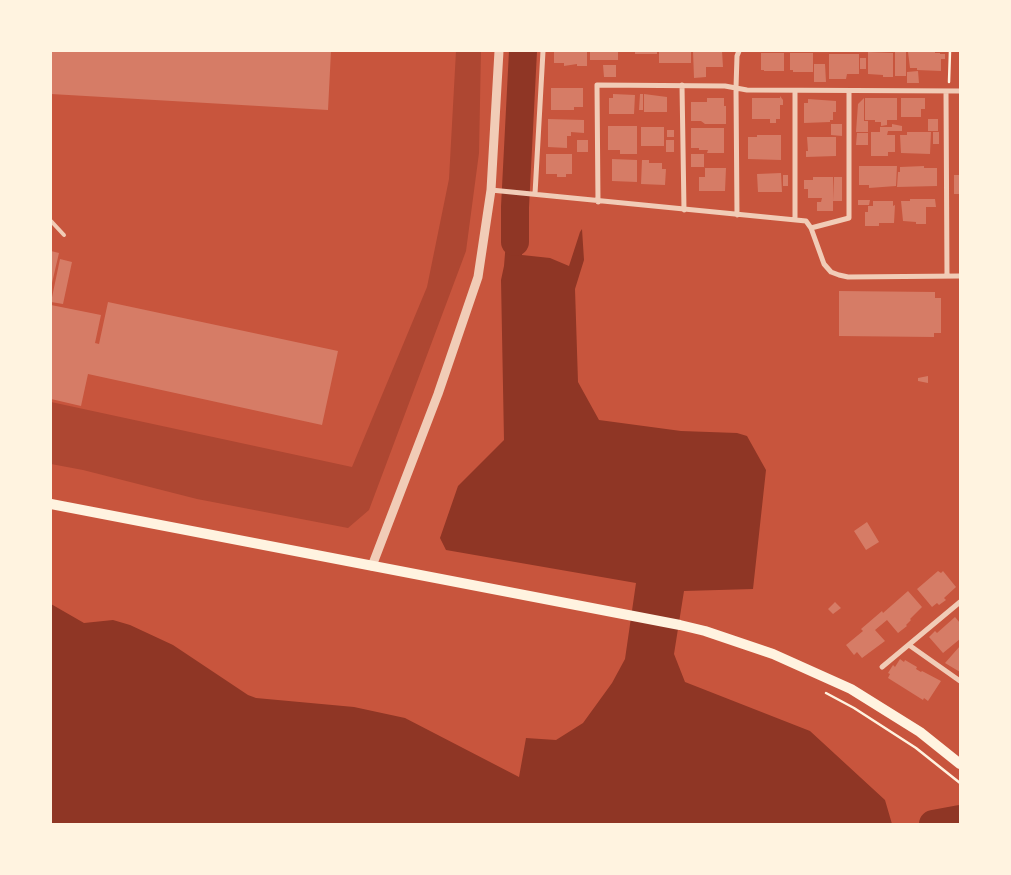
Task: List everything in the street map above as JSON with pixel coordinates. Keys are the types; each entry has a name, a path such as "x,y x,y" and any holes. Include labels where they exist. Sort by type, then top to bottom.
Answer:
{"main road":[{"path":"51,504 680,625 773,654 851,689 920,732 960,764"}],"street":[{"path":"372,566 438,394 478,276 491,190 499,51"},
{"path":"532,194 543,51"},
{"path":"737,215 736,88 737,56 739,51"},
{"path":"682,85 684,210"},
{"path":"598,202 597,86 725,86 747,90 795,91 960,91"},
{"path":"795,91 796,220"},
{"path":"811,228 849,218 849,91"},
{"path":"947,276 948,91"},
{"path":"491,190 806,221 811,228 824,264 831,272 839,276 960,276"},
{"path":"882,667 960,602"},
{"path":"909,645 960,681"}],"lane":[{"path":"51,221 64,235"}],"path":[{"path":"948,91 950,51"},
{"path":"823,692 854,708 916,748 960,784"}],"shaded area":[{"path":"456,51 481,51 479,153 466,251 369,510 348,528 197,499 83,470 51,464 51,402 352,467 427,287 449,179"},
{"path":"509,204 521,204 522,255 550,258 569,266 582,229 584,260 575,289 578,382 599,420 681,431 737,433 747,436 766,470 753,589 684,591 674,654 685,682 810,731 885,800 892,824 51,824 51,604 84,623 113,620 130,625 173,645 248,695 256,698 354,707 405,718 519,777 526,738 556,740 583,723 612,683 625,659 636,583 446,550 440,538 458,486 504,440 501,280 504,266"}],"building":[{"path":"51,51 331,51 328,110 51,94"},
{"path":"554,51 587,51 587,66 577,66 577,64 564,66 564,63 554,63"},
{"path":"590,51 618,51 618,60 590,60"},
{"path":"635,51 657,51 657,54 635,54"},
{"path":"659,51 691,51 691,63 659,63"},
{"path":"693,51 722,51 723,67 706,67 706,77 694,78"},
{"path":"935,51 935,53 945,54 945,59 941,59 941,71 910,68 908,52"},
{"path":"868,52 893,53 893,77 868,74"},
{"path":"895,52 906,52 906,76 895,76"},
{"path":"761,53 784,53 784,71 761,70"},
{"path":"790,53 813,53 813,72 793,72 793,70 790,70"},
{"path":"829,54 859,54 859,74 847,74 846,79 829,79"},
{"path":"860,58 866,58 866,69 860,69"},
{"path":"814,64 825,64 826,82 814,82"},
{"path":"603,65 616,65 616,77 604,77"},
{"path":"918,71 919,83 907,83 907,72"},
{"path":"551,88 583,88 583,107 574,107 574,110 551,110"},
{"path":"613,94 635,95 634,114 609,114 609,98 613,98"},
{"path":"640,94 643,94 643,110 639,110"},
{"path":"644,94 667,97 667,112 644,112"},
{"path":"780,96 783,100 783,105 780,105 780,119 776,119 776,123 770,123 770,119 752,119 752,98 780,98"},
{"path":"707,98 724,98 726,124 705,124 701,121 691,121 691,102 707,102"},
{"path":"864,98 864,121 868,121 868,132 856,132 858,104"},
{"path":"865,98 897,98 897,120 887,120 887,125 881,126 881,122 865,120"},
{"path":"901,98 925,98 925,109 921,109 921,117 901,117"},
{"path":"808,99 836,101 836,112 833,112 833,120 830,120 830,122 804,123 804,103 808,103"},
{"path":"548,119 584,120 584,133 571,132 571,136 567,136 567,148 548,147"},
{"path":"928,119 938,119 938,131 928,131"},
{"path":"831,124 842,124 842,136 831,135"},
{"path":"892,124 902,126 902,131 888,131 887,135 895,135 895,152 888,152 888,156 871,156 871,132 880,132 880,127 892,127"},
{"path":"608,126 637,126 637,154 620,154 620,150 608,150"},
{"path":"641,127 664,127 664,146 641,146"},
{"path":"691,128 724,128 724,153 707,153 708,150 691,148"},
{"path":"667,130 674,130 674,137 667,137"},
{"path":"907,132 931,132 930,154 901,153 900,135 907,135"},
{"path":"933,132 939,132 939,144 933,144"},
{"path":"857,133 868,133 868,145 856,145"},
{"path":"757,135 781,135 781,160 748,159 748,137 757,137"},
{"path":"807,137 836,137 836,156 806,157 806,151 808,151"},
{"path":"577,140 588,140 588,152 577,152"},
{"path":"666,140 674,140 674,152 666,152"},
{"path":"546,154 572,154 572,174 566,174 566,177 557,177 557,174 546,174"},
{"path":"691,154 704,154 704,167 691,167"},
{"path":"612,159 637,160 637,182 612,181"},
{"path":"642,160 649,160 649,163 662,163 662,169 666,169 665,185 641,184"},
{"path":"859,166 897,166 896,186 869,188 869,185 859,185"},
{"path":"924,166 924,168 937,168 937,186 897,187 900,167"},
{"path":"705,168 726,168 725,191 699,191 699,177 705,177"},
{"path":"781,173 782,192 758,192 757,174"},
{"path":"783,175 788,175 788,186 783,186"},
{"path":"954,175 960,175 960,194 954,194"},
{"path":"813,177 833,177 833,211 817,211 817,202 821,202 822,198 808,198 808,189 804,189 804,180 813,180"},
{"path":"834,177 842,177 842,201 833,201"},
{"path":"910,199 935,199 936,207 926,207 926,224 903,221 901,201 910,201"},
{"path":"858,200 870,200 869,205 858,205"},
{"path":"873,201 893,201 893,206 895,205 894,223 879,223 879,226 865,226 865,212 868,212 868,206 873,206"},
{"path":"51,251 59,253 52,283 51,283"},
{"path":"60,259 72,262 63,304 51,302"},
{"path":"839,291 935,292 935,298 941,298 941,333 934,333 934,337 839,336"},
{"path":"108,302 338,351 322,425 88,374 81,406 51,399 51,305 101,315 95,343 99,344"},
{"path":"928,376 928,383 918,381 918,378"},
{"path":"867,522 879,542 866,550 854,531"},
{"path":"938,571 941,573 943,571 956,587 944,598 946,600 932,607 917,589"},
{"path":"908,591 922,607 910,619 907,626 898,633 887,620 875,630 885,641 862,658 857,652 854,655 846,645 863,631 861,629"},
{"path":"835,602 841,608 833,614 828,609"},
{"path":"955,617 960,623 960,639 943,653 929,637 935,631 937,633"},
{"path":"960,646 960,672 945,663"},
{"path":"900,659 917,667 916,669 921,672 941,681 928,701 924,698 923,700 888,678 890,674 888,673 893,665 895,667"}],"waterway":[{"path":"515,242 523,51"},
{"path":"933,824 960,819"}]}
